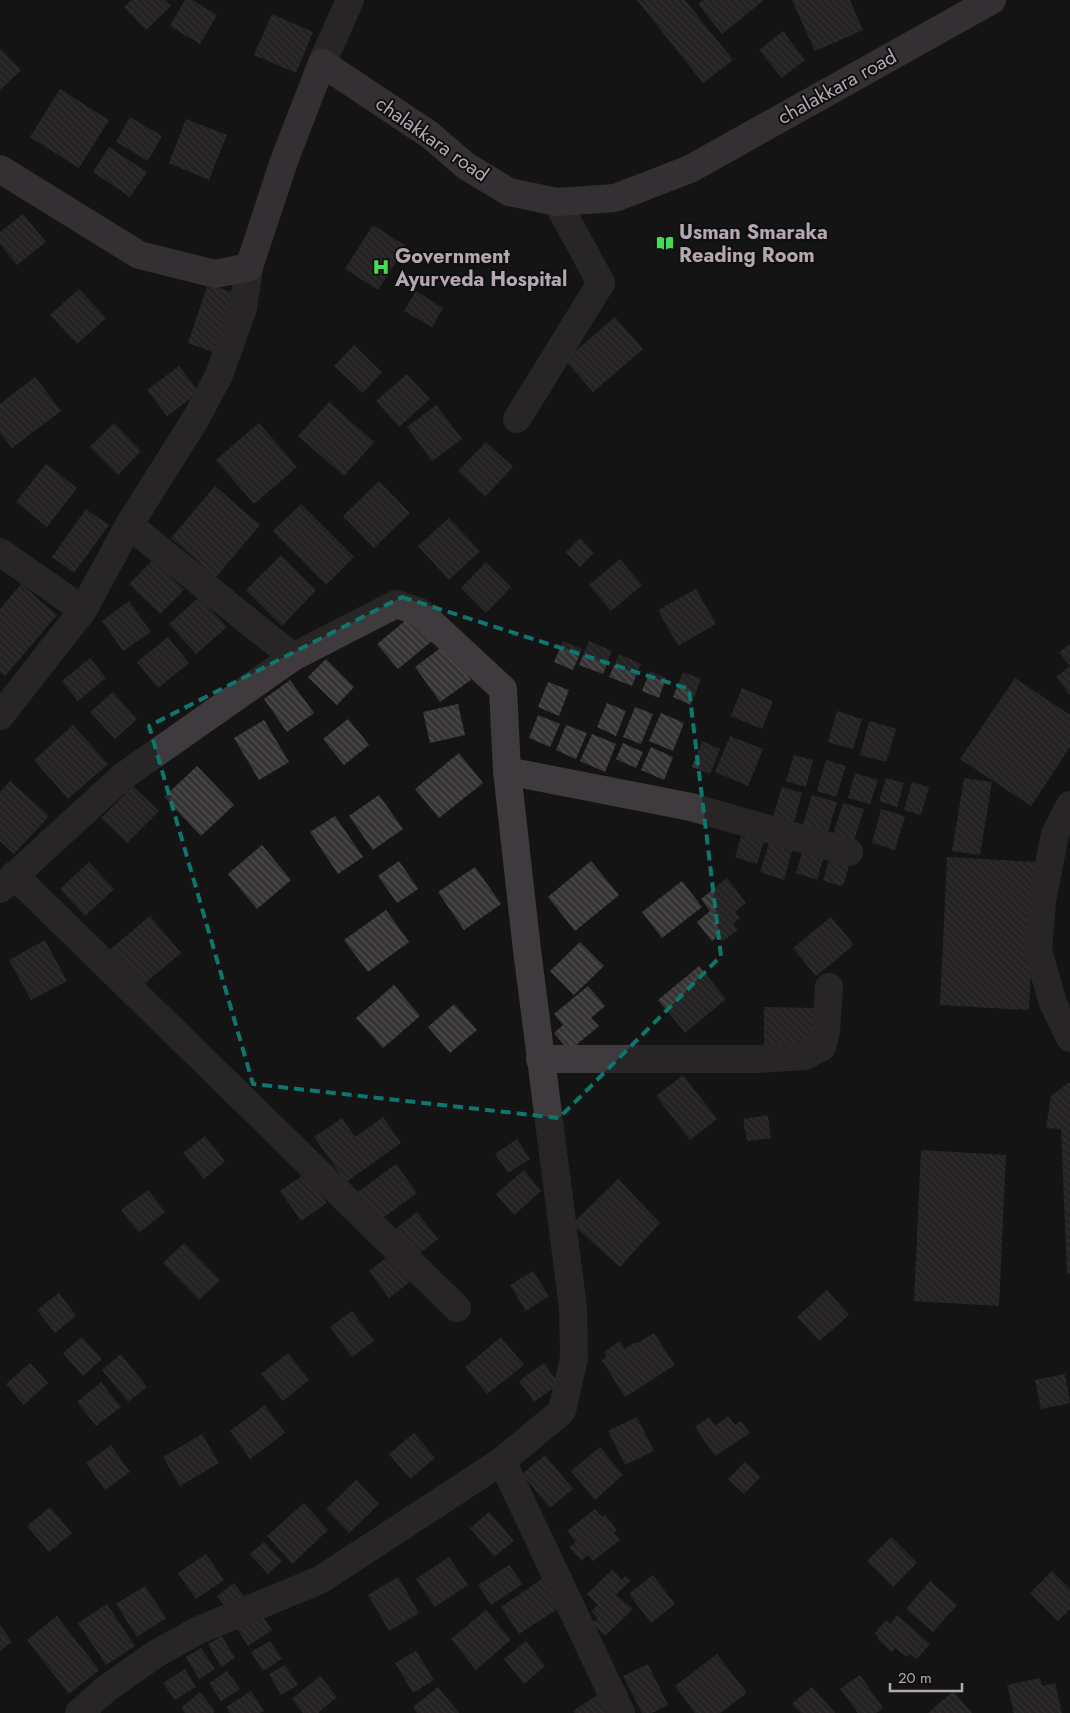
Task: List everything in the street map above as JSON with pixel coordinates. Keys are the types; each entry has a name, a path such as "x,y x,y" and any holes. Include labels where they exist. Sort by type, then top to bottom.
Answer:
{"main road":[{"name":"chalakkara road","path":"322,63 430,135 466,166 509,192 557,202 614,198 690,169 992,0"},
{"path":"0,168 139,255 215,274 249,266 284,161 322,63"}],"street":[{"path":"322,63 350,0"},
{"path":"517,419 601,283 557,202"},
{"path":"0,716 83,610 129,525 190,428 220,375 243,308 249,266"},
{"path":"129,525 293,657"},
{"path":"0,552 83,610"},
{"path":"79,1713 106,1689 157,1653 199,1630 320,1580 502,1461 562,1411 574,1358 573,1308 540,1059 507,771 503,689 420,612 396,604 293,657 122,777 7,882 457,1308"},
{"path":"507,771 691,806 850,852"},
{"path":"1070,805 1056,834 1042,901 1038,951 1053,1003 1070,1038"},
{"path":"540,1059 759,1059 805,1056 822,1047 826,1031 829,987"},
{"path":"502,1461 621,1713"}],"highlighted area":[{"path":"402,597 689,689 721,956 559,1118 253,1084 149,726"}],"building":[{"path":"131,0 165,0 171,6 146,30 124,7"},
{"path":"185,0 192,0 217,15 200,44 170,26"},
{"path":"637,0 685,0 733,60 703,83"},
{"path":"703,0 764,0 722,34 698,4"},
{"path":"792,0 850,0 863,30 815,51"},
{"path":"272,14 313,32 296,73 254,55"},
{"path":"783,31 805,60 782,78 759,50"},
{"path":"0,48 21,70 0,90"},
{"path":"60,89 109,120 79,168 30,137"},
{"path":"130,117 162,136 148,161 116,142"},
{"path":"186,119 227,135 209,180 169,163"},
{"path":"109,147 147,172 130,197 93,172"},
{"path":"23,214 46,242 17,265 0,244 0,232"},
{"path":"373,225 406,246 378,290 345,269"},
{"path":"208,284 238,294 218,354 188,343"},
{"path":"79,289 106,318 77,344 50,315"},
{"path":"416,291 443,308 432,327 404,311"},
{"path":"615,317 643,349 593,392 565,360"},
{"path":"354,345 382,372 363,393 334,366"},
{"path":"179,366 199,392 167,416 147,390"},
{"path":"407,374 430,399 399,427 376,401"},
{"path":"35,377 61,411 12,448 0,433 0,404"},
{"path":"329,402 374,442 344,476 298,436"},
{"path":"436,405 462,439 432,461 407,427"},
{"path":"114,423 141,451 118,475 90,447"},
{"path":"259,423 297,467 254,504 216,460"},
{"path":"486,442 513,467 485,497 458,471"},
{"path":"46,464 77,488 47,527 16,502"},
{"path":"379,481 410,513 374,548 343,516"},
{"path":"215,486 260,525 216,577 171,538"},
{"path":"301,504 354,557 326,585 273,531"},
{"path":"86,509 109,525 74,573 52,557"},
{"path":"449,518 480,551 449,580 418,546"},
{"path":"580,538 594,553 580,567 566,552"},
{"path":"281,555 316,590 282,626 246,590"},
{"path":"620,559 642,585 611,611 589,585"},
{"path":"153,560 184,590 160,614 129,584"},
{"path":"486,562 511,587 486,613 461,588"},
{"path":"21,584 57,615 5,676 0,672 0,609"},
{"path":"696,589 716,624 678,646 658,610"},
{"path":"199,597 227,627 196,654 169,624"},
{"path":"129,601 151,632 123,651 102,621"},
{"path":"411,616 432,641 398,669 377,644"},
{"path":"168,637 189,663 158,688 137,662"},
{"path":"563,641 582,649 573,670 554,662"},
{"path":"589,641 612,651 603,674 579,665"},
{"path":"446,644 471,680 440,702 415,667"},
{"path":"1070,644 1070,666 1059,652"},
{"path":"619,654 641,664 632,686 609,677"},
{"path":"90,658 106,678 78,701 62,681"},
{"path":"326,659 354,687 337,705 308,677"},
{"path":"1070,666 1070,695 1056,677"},
{"path":"650,671 666,678 659,698 642,691"},
{"path":"683,672 701,679 691,705 673,697"},
{"path":"1015,678 1070,715 1070,747 1031,806 960,759"},
{"path":"290,680 314,713 287,732 264,699"},
{"path":"548,682 569,690 559,716 538,707"},
{"path":"742,688 773,701 762,729 731,716"},
{"path":"113,692 137,719 115,739 90,712"},
{"path":"607,703 626,711 616,736 597,727"},
{"path":"458,704 465,735 430,743 423,712"},
{"path":"635,707 653,714 641,744 623,737"},
{"path":"837,711 862,719 853,749 828,742"},
{"path":"661,713 684,723 673,751 649,741"},
{"path":"538,715 560,724 550,747 529,738"},
{"path":"348,719 369,745 344,765 323,739"},
{"path":"264,720 289,762 259,780 234,738"},
{"path":"869,721 896,729 886,762 860,755"},
{"path":"73,725 108,764 68,799 34,760"},
{"path":"566,725 587,733 576,759 556,750"},
{"path":"592,734 616,744 605,772 580,761"},
{"path":"730,736 763,749 748,786 715,772"},
{"path":"702,741 720,749 710,774 692,767"},
{"path":"623,743 643,752 636,768 616,759"},
{"path":"651,747 673,757 664,780 641,770"},
{"path":"459,753 483,783 439,818 415,789"},
{"path":"794,755 813,760 806,787 786,781"},
{"path":"826,760 846,766 836,797 817,791"},
{"path":"197,766 234,805 201,836 164,797"},
{"path":"855,773 878,780 870,804 848,798"},
{"path":"886,778 904,783 897,807 879,801"},
{"path":"964,778 992,782 980,855 952,851"},
{"path":"10,781 49,816 14,854 0,841 0,792"},
{"path":"912,782 929,787 921,815 904,810"},
{"path":"133,786 159,811 127,843 101,818"},
{"path":"782,787 802,793 794,822 773,816"},
{"path":"379,795 403,829 373,850 349,816"},
{"path":"812,795 837,802 828,832 803,825"},
{"path":"843,803 864,809 854,841 833,835"},
{"path":"881,809 905,816 895,850 872,843"},
{"path":"335,816 363,857 338,874 310,832"},
{"path":"744,827 766,834 757,864 735,857"},
{"path":"771,837 794,844 784,880 760,872"},
{"path":"262,845 291,880 257,909 228,874"},
{"path":"803,849 824,856 817,880 796,873"},
{"path":"831,853 851,859 843,886 823,881"},
{"path":"947,857 1036,862 1029,1010 940,1005"},
{"path":"399,861 418,889 397,903 378,876"},
{"path":"591,861 619,895 575,931 548,897"},
{"path":"89,862 114,889 85,916 60,889"},
{"path":"475,867 501,904 464,930 438,892"},
{"path":"727,878 746,903 735,912 740,918 733,924 738,930 723,941 718,936 712,941 697,922 710,911 701,899"},
{"path":"682,881 702,907 662,938 642,912"},
{"path":"386,910 409,942 368,972 344,940"},
{"path":"150,916 181,953 137,990 106,953"},
{"path":"831,917 854,945 816,976 793,948"},
{"path":"45,940 67,981 31,1000 9,960"},
{"path":"580,942 604,966 574,995 550,971"},
{"path":"699,966 726,999 685,1033 658,1000"},
{"path":"394,985 420,1016 383,1048 356,1018"},
{"path":"588,986 605,1006 591,1018 599,1026 569,1051 554,1033 563,1025 554,1014"},
{"path":"454,1004 477,1030 450,1053 428,1027"},
{"path":"764,1007 815,1008 815,1046 764,1046"},
{"path":"683,1075 717,1119 690,1140 656,1096"},
{"path":"1070,1083 1070,1274 1067,1274 1061,1129 1046,1128 1051,1096"},
{"path":"768,1115 771,1138 747,1141 743,1119"},
{"path":"383,1117 401,1143 346,1182 314,1137 342,1118 355,1137"},
{"path":"205,1136 225,1161 204,1179 183,1153"},
{"path":"517,1139 530,1159 508,1173 495,1154"},
{"path":"921,1150 1006,1155 999,1306 914,1301"},
{"path":"396,1164 417,1193 376,1223 355,1194"},
{"path":"524,1170 541,1191 514,1215 496,1194"},
{"path":"306,1173 327,1203 301,1221 280,1191"},
{"path":"618,1179 660,1223 620,1267 572,1224"},
{"path":"148,1190 165,1212 139,1233 121,1210"},
{"path":"417,1212 438,1239 414,1258 393,1231"},
{"path":"184,1243 220,1280 199,1300 163,1263"},
{"path":"390,1255 410,1282 389,1298 369,1271"},
{"path":"533,1271 549,1296 526,1311 510,1285"},
{"path":"827,1290 849,1315 819,1341 797,1317"},
{"path":"59,1293 76,1316 55,1333 37,1310"},
{"path":"352,1311 374,1341 352,1357 330,1327"},
{"path":"654,1333 675,1365 625,1397 602,1360 607,1357 604,1352 620,1341 625,1349"},
{"path":"82,1337 102,1359 83,1376 63,1353"},
{"path":"501,1337 524,1365 487,1394 465,1367"},
{"path":"288,1353 309,1380 283,1401 261,1374"},
{"path":"121,1354 147,1387 128,1402 102,1370"},
{"path":"30,1363 48,1383 24,1405 6,1384"},
{"path":"544,1363 559,1384 534,1402 519,1381"},
{"path":"1065,1374 1070,1403 1041,1409 1035,1380"},
{"path":"101,1382 121,1407 96,1426 77,1402"},
{"path":"265,1405 285,1433 250,1459 230,1431"},
{"path":"728,1416 735,1425 741,1421 750,1433 715,1456 695,1427 709,1417 715,1426"},
{"path":"637,1417 654,1451 625,1465 608,1431"},
{"path":"414,1433 435,1458 410,1479 389,1454"},
{"path":"202,1434 219,1463 180,1486 163,1457"},
{"path":"111,1445 130,1472 105,1490 86,1463"},
{"path":"600,1447 623,1475 595,1500 571,1471"},
{"path":"545,1455 573,1489 550,1508 522,1474"},
{"path":"745,1462 761,1477 744,1494 728,1479"},
{"path":"356,1480 379,1504 349,1533 326,1509"},
{"path":"304,1503 328,1530 292,1564 267,1536"},
{"path":"50,1507 72,1533 49,1552 27,1526"},
{"path":"595,1509 602,1517 605,1514 617,1530 614,1533 620,1540 593,1561 588,1555 581,1561 569,1547 576,1542 567,1531"},
{"path":"489,1512 514,1541 494,1557 470,1528"},
{"path":"891,1537 917,1563 893,1587 867,1561"},
{"path":"264,1542 282,1561 268,1574 250,1554"},
{"path":"206,1554 224,1580 196,1599 178,1573"},
{"path":"449,1557 468,1585 435,1607 416,1579"},
{"path":"509,1565 523,1584 491,1605 478,1585"},
{"path":"612,1570 622,1580 625,1576 630,1581 616,1595 633,1609 605,1636 592,1623 598,1618 591,1611 598,1605 587,1594"},
{"path":"1052,1571 1070,1589 1070,1609 1058,1621 1030,1593"},
{"path":"653,1575 675,1604 651,1623 629,1594"},
{"path":"398,1577 419,1613 389,1631 368,1595"},
{"path":"543,1578 562,1606 519,1634 501,1607"},
{"path":"930,1581 957,1605 933,1632 906,1609"},
{"path":"234,1583 244,1596 228,1610 217,1596"},
{"path":"145,1586 166,1618 137,1637 116,1604"},
{"path":"107,1604 135,1646 106,1665 78,1623"},
{"path":"486,1610 511,1640 476,1670 451,1639"},
{"path":"261,1614 272,1630 248,1646 237,1629"},
{"path":"897,1615 930,1644 917,1659 910,1654 907,1657 895,1648 892,1652 877,1639 879,1637 875,1633 886,1620 890,1624"},
{"path":"57,1616 99,1670 69,1694 27,1640"},
{"path":"0,1625 12,1642 0,1651"},
{"path":"222,1636 235,1658 221,1667 208,1644"},
{"path":"270,1641 282,1659 263,1671 251,1652"},
{"path":"526,1641 545,1666 524,1684 504,1659"},
{"path":"201,1648 215,1669 199,1679 186,1657"},
{"path":"416,1651 434,1680 413,1693 395,1663"},
{"path":"717,1654 747,1693 720,1713 695,1713 675,1686"},
{"path":"648,1664 668,1705 652,1713 642,1713 623,1676"},
{"path":"285,1665 298,1685 281,1695 269,1674"},
{"path":"185,1669 196,1687 175,1700 163,1683"},
{"path":"227,1671 240,1689 221,1701 209,1683"},
{"path":"860,1675 883,1708 876,1713 858,1713 840,1689"},
{"path":"320,1676 337,1697 318,1713 303,1713 292,1699"},
{"path":"1040,1678 1042,1686 1055,1683 1062,1713 1014,1713 1007,1685"},
{"path":"438,1687 459,1713 417,1713 413,1707"},
{"path":"812,1687 835,1713 801,1713 792,1704"},
{"path":"251,1691 264,1711 260,1713 230,1713 226,1707"},
{"path":"953,1691 972,1713 928,1713"},
{"path":"200,1692 215,1711 213,1713 185,1713 181,1708"},
{"path":"599,1694 611,1713 575,1713 573,1711"}],"place":[{"name":"Usman Smaraka Reading Room","path":"665,243"},
{"name":"Government Ayurveda Hospital","path":"381,267"}]}
